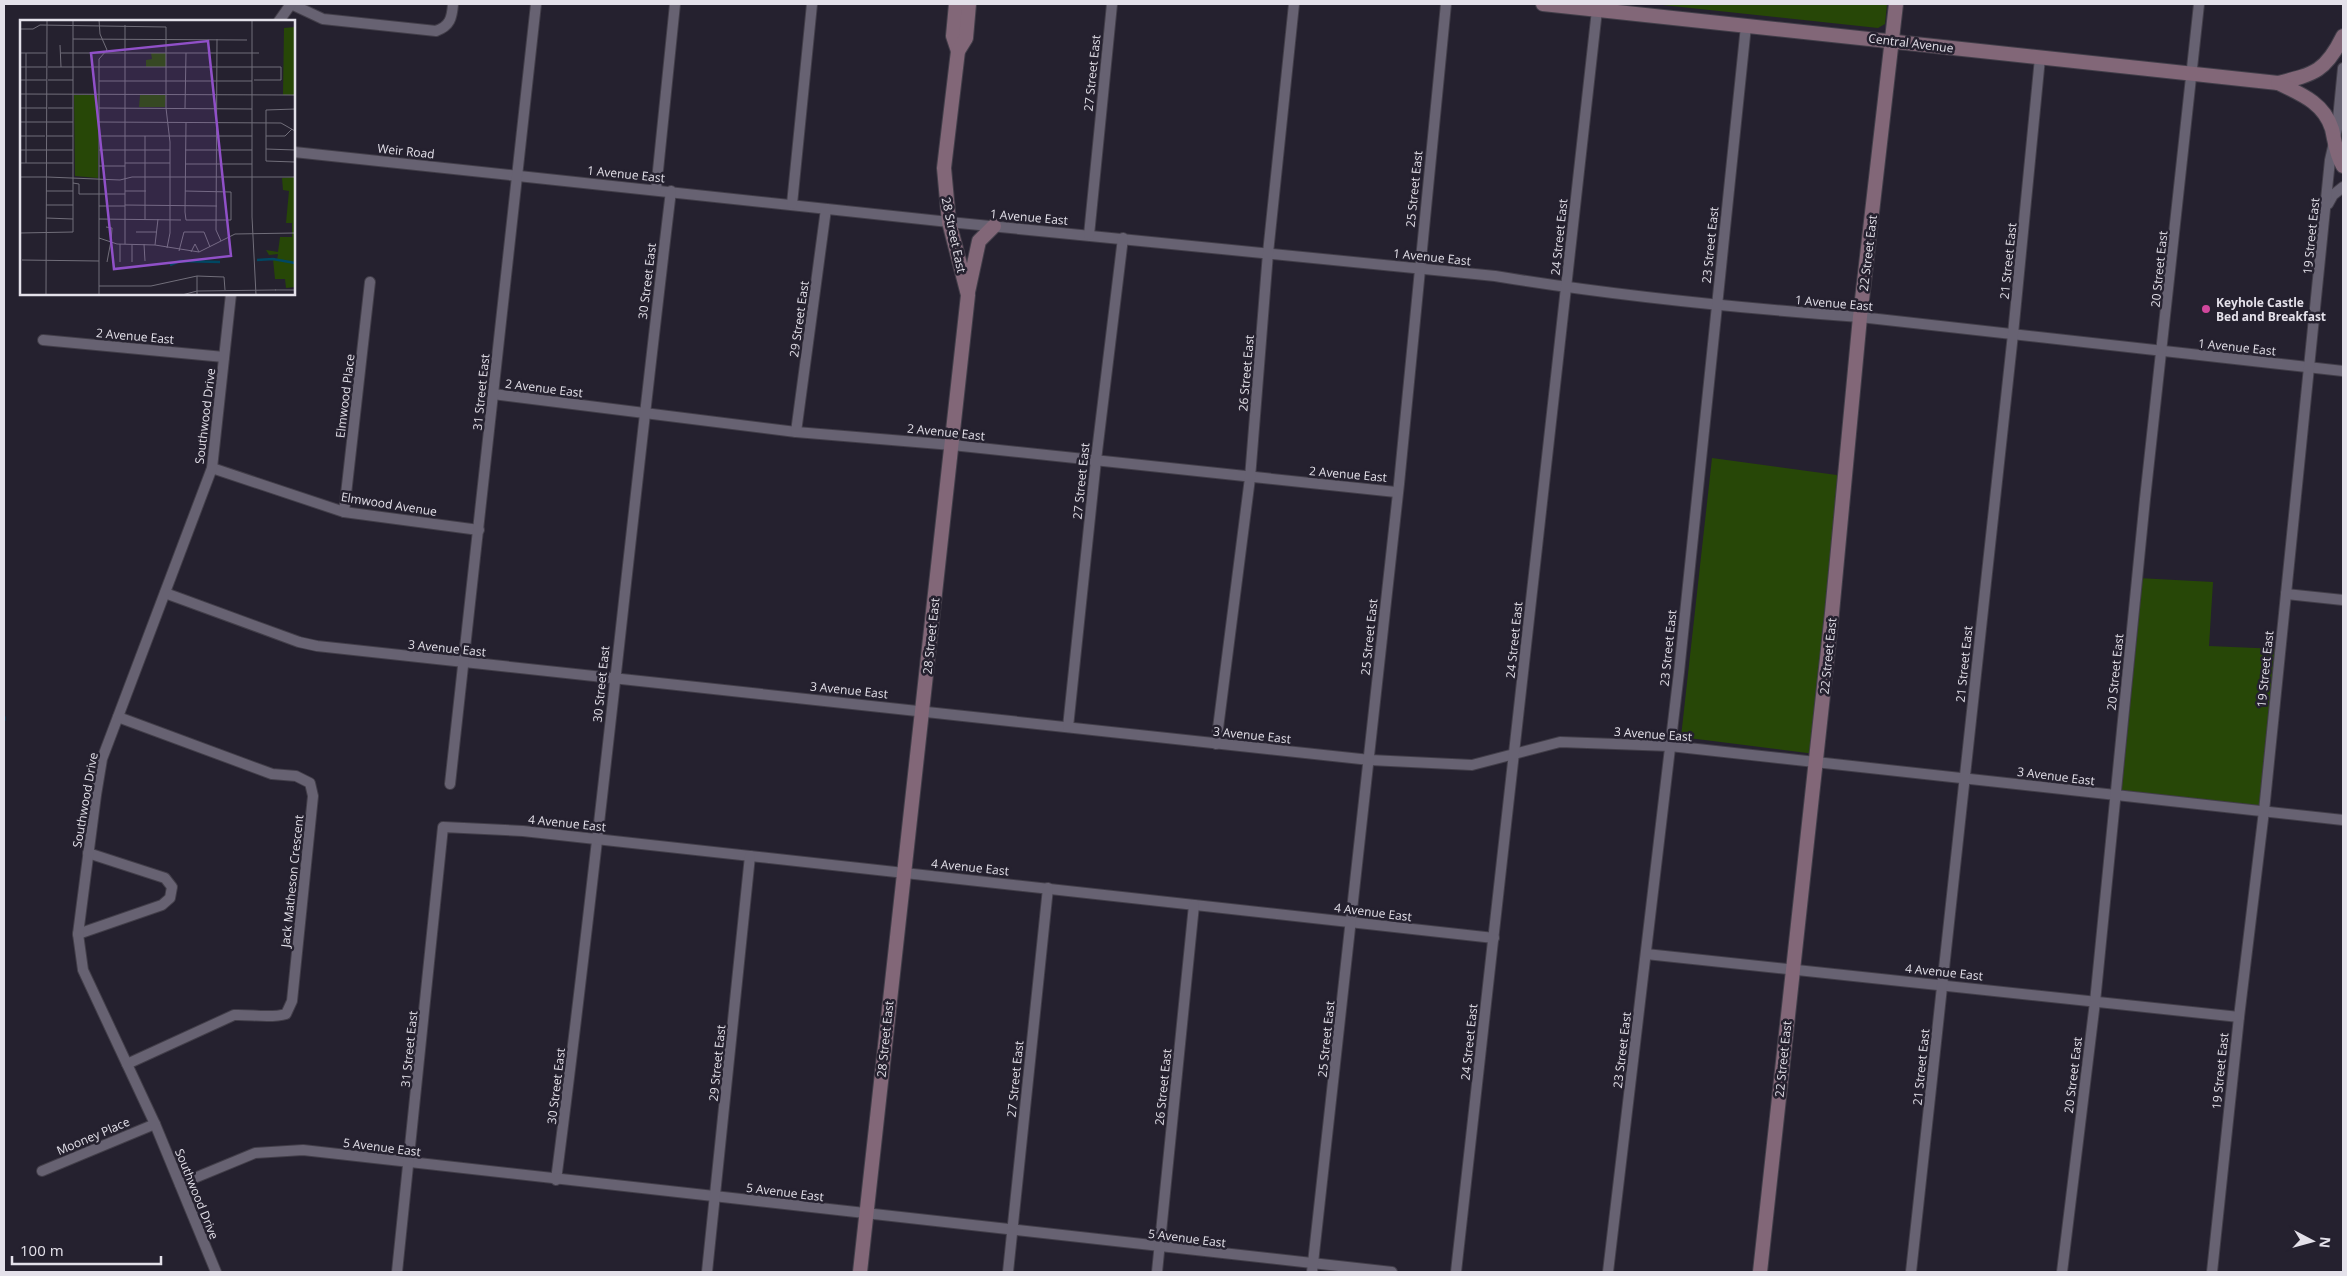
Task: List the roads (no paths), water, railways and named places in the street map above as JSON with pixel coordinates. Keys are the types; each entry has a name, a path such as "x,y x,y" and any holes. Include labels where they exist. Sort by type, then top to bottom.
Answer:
{"street":[{"path":"280,20 291,4 323,19 436,31 446,27 452,18 453,4"},
{"name":"31 Street East","path":"450,784 536,4"},
{"path":"656,190 675,4"},
{"path":"792,204 812,4"},
{"path":"956,4 953,36 958,51"},
{"name":"28 Street East","path":"860,1272 968,295 949,222 944,168 958,51 966,38 969,4"},
{"name":"27 Street East","path":"1089,235 1112,4"},
{"name":"26 Street East","path":"1216,744 1250,478 1268,253 1294,4"},
{"name":"25 Street East","path":"1313,1268 1370,760 1446,4"},
{"name":"Central Avenue","path":"1543,4 1892,40 2040,58 2278,83 2309,75 2326,65 2334,56 2343,36"},
{"name":"22 Street East","path":"1760,1272 1817,763 1860,317 1896,4"},
{"name":"20 Street East","path":"2062,1272 2095,1002 2145,499 2163,351 2199,4"},
{"name":"24 Street East","path":"1456,1272 1597,10"},
{"name":"23 Street East","path":"1608,1272 1670,746 1746,26"},
{"name":"21 Street East","path":"1911,1272 1963,778 2013,334 2040,58"},
{"name":"19 Street East","path":"2212,1272 2238,1017 2264,812 2330,160 2334,144 2343,68"},
{"name":"Central Avenue","path":"2278,83 2308,98 2324,112 2329,120 2334,144 2343,166"},
{"name":"Weir Road","path":"295,152 517,175"},
{"name":"1 Avenue East","path":"517,175 949,222 1495,276 1566,288 1860,317 2343,371"},
{"path":"2326,207 2334,194 2343,187"},
{"name":"30 Street East","path":"556,1180 578,1014 614,678 671,191"},
{"name":"29 Street East","path":"796,432 826,209"},
{"path":"968,295 979,241 994,226"},
{"name":"27 Street East","path":"1068,727 1096,460 1123,238"},
{"name":"Elmwood Place","path":"344,512 370,282"},
{"name":"Southwood Drive","path":"216,1272 155,1124 83,970 78,934 102,759 212,468 231,295"},
{"name":"2 Avenue East","path":"43,340 224,357"},
{"name":"2 Avenue East","path":"493,394 796,432 952,445 1396,492"},
{"name":"Elmwood Avenue","path":"212,468 344,512 478,530"},
{"name":"3 Avenue East","path":"165,593 299,642 463,662 922,710 1216,744 1370,760 1472,765 1560,742 1670,746 2343,820"},
{"path":"2286,594 2343,600"},
{"name":"Jack Matheson Crescent","path":"118,717 272,774 296,776 310,783 313,796 292,1001 286,1014 276,1017 250,1014 234,1015 127,1064"},
{"name":"31 Street East","path":"397,1272 410,1163 443,827"},
{"name":"4 Avenue East","path":"443,827 523,831 1494,938"},
{"path":"78,934 162,905 170,898 172,887 165,878 88,853"},
{"name":"29 Street East","path":"707,1272 750,856"},
{"name":"27 Street East","path":"1008,1272 1048,888"},
{"name":"26 Street East","path":"1157,1272 1194,905"},
{"name":"4 Avenue East","path":"1646,954 2238,1017"},
{"name":"Mooney Place","path":"42,1170 155,1124"},
{"name":"5 Avenue East","path":"180,1184 255,1153 303,1150 1159,1247 1313,1268 1392,1272"}],"place":[{"name":"Keyhole Castle Bed and Breakfast","path":"2206,309"}]}
